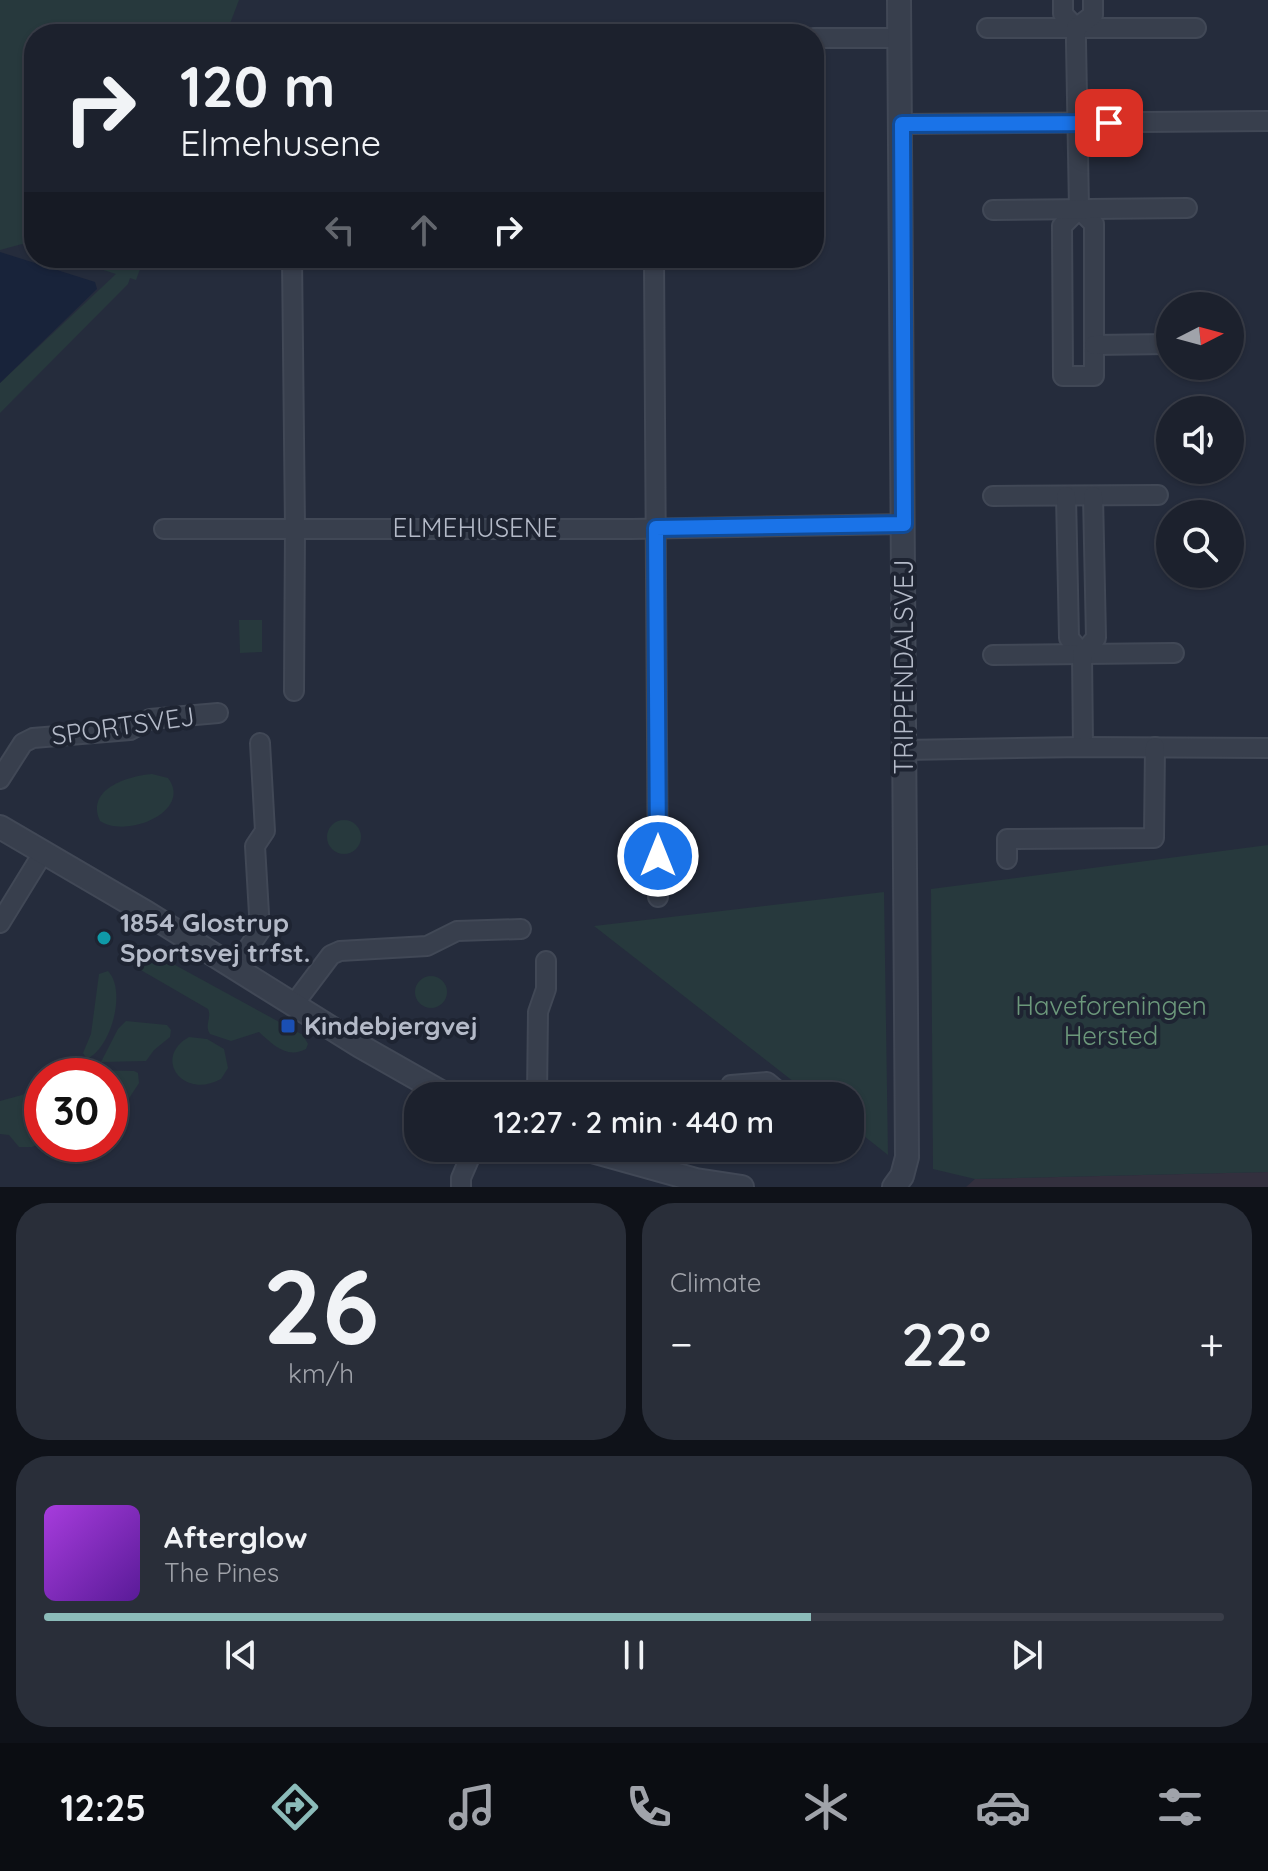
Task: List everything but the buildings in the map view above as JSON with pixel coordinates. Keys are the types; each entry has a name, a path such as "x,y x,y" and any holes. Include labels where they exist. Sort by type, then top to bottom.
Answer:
{"street":[{"name":"TRIPPENDALSVEJ","path":"894,1187 902,1176 907,1157 902,124 890,38 899,0"},
{"path":"1063,0 1063,14 1076,28 1079,209 1094,224 1094,376 1063,376 1062,226 1079,209"},
{"path":"1076,28 1093,15 1093,0"},
{"path":"987,28 1196,28"},
{"path":"824,38 890,38"},
{"path":"902,124 1268,121"},
{"path":"993,210 1187,208"},
{"path":"292,268 294,691"},
{"path":"654,268 658,897"},
{"path":"1094,345 1156,344"},
{"path":"993,496 1158,495"},
{"path":"1066,496 1069,638 1082,654 1083,747"},
{"path":"1082,654 1096,638 1093,496"},
{"name":"ELMEHUSENE","path":"164,529 904,524"},
{"path":"993,655 1174,653"},
{"name":"SPORTSVEJ","path":"0,779 23,743 33,738 130,730 150,719 218,713"},
{"path":"235,967 260,931 255,846 265,831 260,743"},
{"path":"1007,859 1007,839 1154,838 1155,747"},
{"path":"904,750 1268,748"},
{"path":"0,827 425,1082"},
{"path":"0,923 43,853"},
{"path":"294,1004 335,953 427,946 457,931 521,929"},
{"path":"537,1082 538,1012 546,989 546,961"},
{"path":"461,1187 461,1178 468,1162"},
{"path":"639,1162 696,1180 742,1187"}],"shaded area":[{"path":"1268,1172 1268,1187 966,1187 975,1179"}],"green space":[{"path":"0,0 239,0 230,24 24,24 24,245 0,250"},
{"path":"97,268 140,268 136,280 130,278 128,284 0,413 0,383 116,274"},
{"path":"239,620 262,620 262,652 240,653"},
{"path":"152,774 168,778 173,790 172,801 165,811 154,819 126,827 100,821 98,800 111,786"},
{"path":"344,820 356,825 361,837 356,849 344,854 332,849 327,837 332,825"},
{"name":"Haveforeningen Hersted","path":"1268,845 1268,1172 975,1179 933,1169 931,889"},
{"path":"884,892 888,1155 864,1136 864,1082 794,1082 594,926"},
{"path":"133,942 303,1035 308,1044 306,1049 286,1051 259,1032 231,1041 210,1034 208,1009 127,962 123,954 128,943"},
{"path":"108,971 114,980 116,1005 103,1043 96,1053 86,1058 83,1053 91,1034 99,974"},
{"path":"431,976 442,981 447,992 442,1003 431,1008 420,1003 415,992 420,981"},
{"path":"126,1021 167,1025 171,1030 170,1037 146,1061 103,1058 118,1029"},
{"path":"189,1037 207,1039 224,1049 228,1068 221,1079 195,1084 177,1074 173,1055"},
{"path":"128,1071 138,1073 139,1083 128,1100"},
{"path":"22,1095 24,1147 19,1147 9,1135 0,1134 0,1101"}],"water":[{"path":"0,252 24,260 24,268 51,268 95,282 97,289 0,383"}],"place":[{"name":"1854 Glostrup Sportsvej trfst.","path":"104,938"},
{"name":"Kindebjergvej","path":"288,1026"}],"route":[{"path":"658,856 656,528 904,524 902,124 1109,123"}]}
